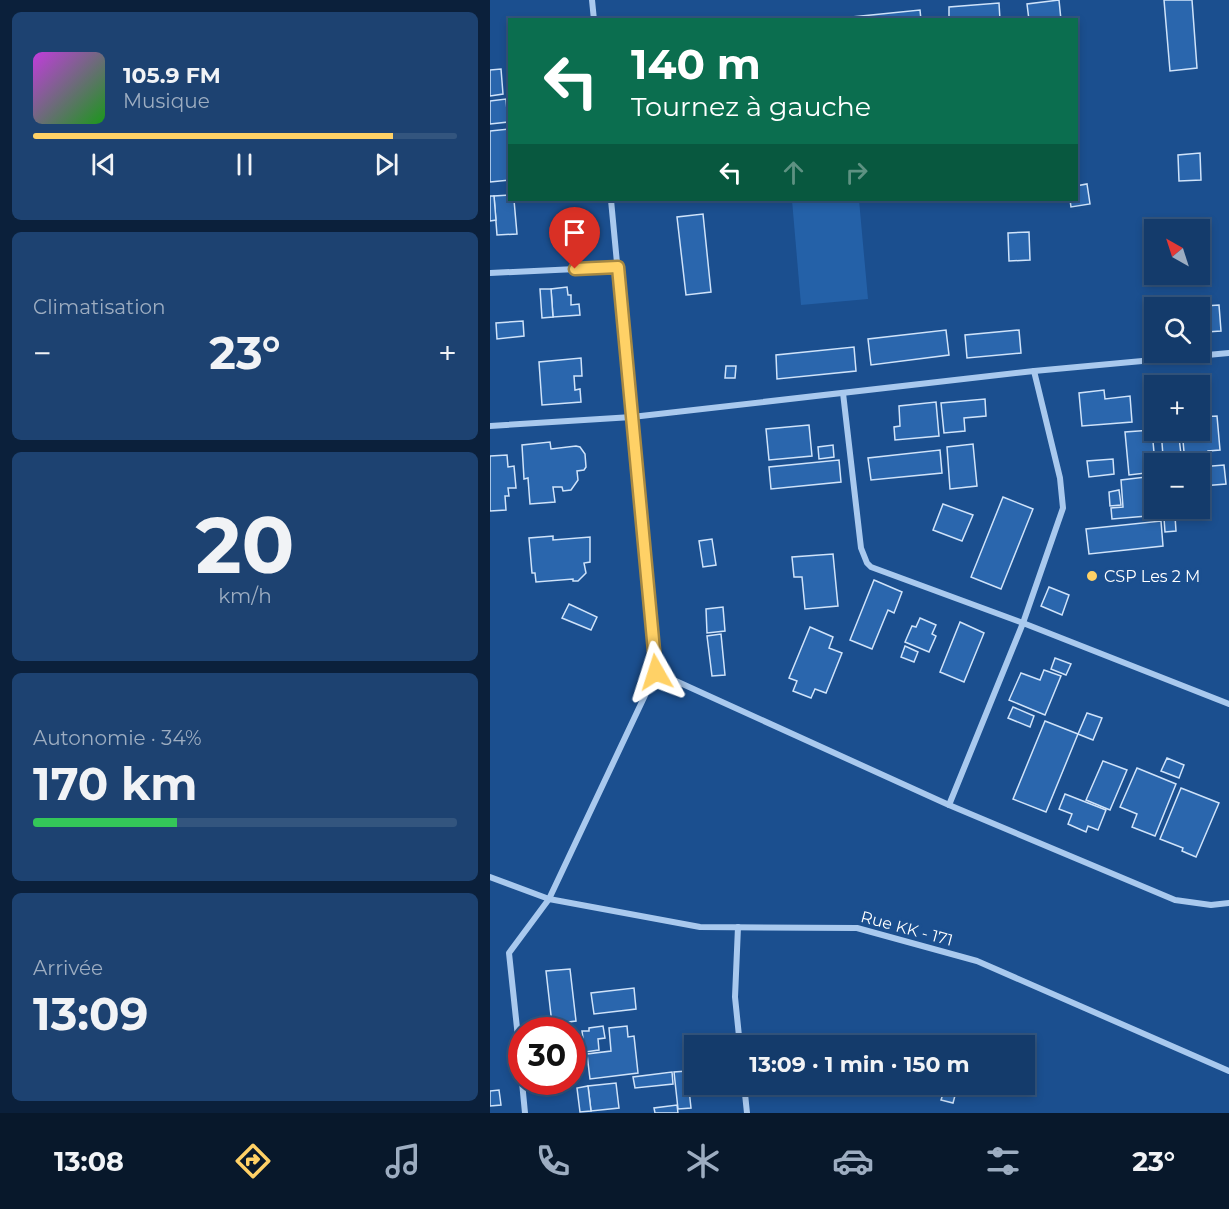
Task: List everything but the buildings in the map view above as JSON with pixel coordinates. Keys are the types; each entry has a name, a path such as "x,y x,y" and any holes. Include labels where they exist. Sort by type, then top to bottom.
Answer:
{"street":[{"path":"592,0 594,18"},
{"path":"516,1017 509,953 549,899 656,672 611,201"},
{"path":"490,273 618,267"},
{"path":"490,426 632,417 1034,371 1228,353"},
{"path":"949,805 1023,623 1063,508 1060,478 1034,371"},
{"path":"843,393 861,548 871,567 1023,623 1228,704"},
{"path":"656,672 949,805 1175,900 1211,905 1228,903"},
{"name":"Rue KK - 171","path":"490,877 549,899 700,927 857,928 977,961 1228,1071"},
{"path":"738,927 735,997 739,1035"},
{"path":"523,1095 525,1113"},
{"path":"745,1095 747,1113"}],"shaded area":[{"path":"792,201 859,201 868,299 801,305"}],"place":[{"name":"CSP Les 2 M","path":"1092,576"}],"route":[{"path":"575,269 618,267 656,672"}]}
